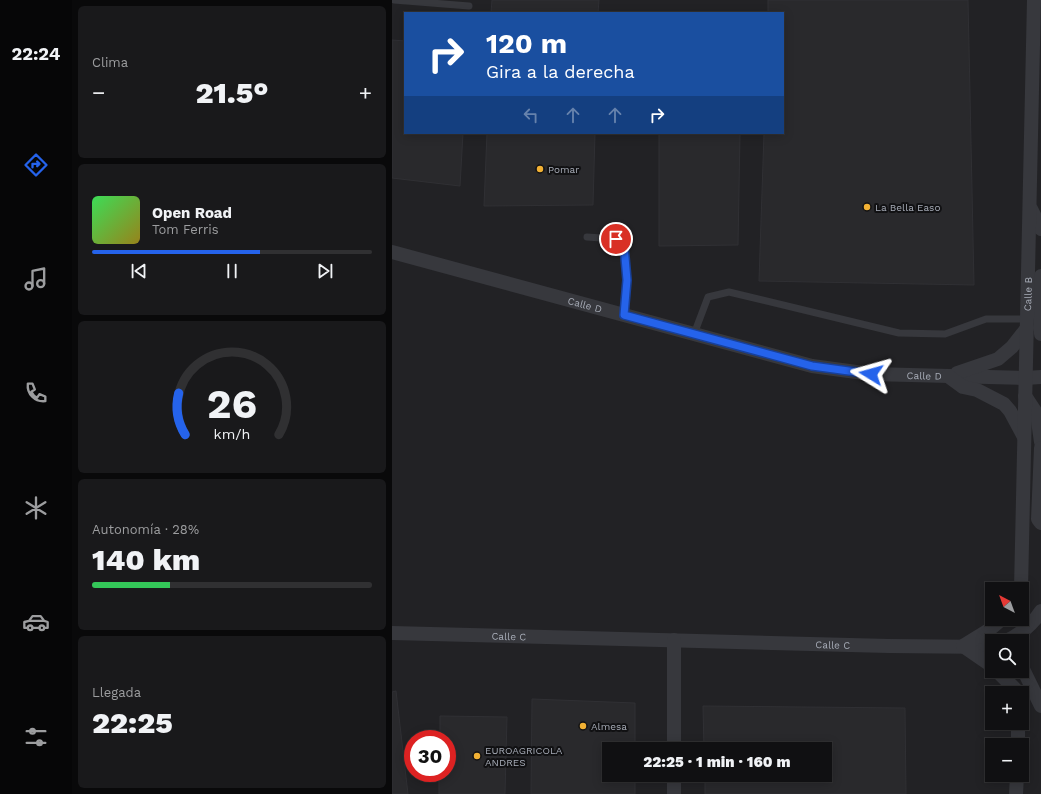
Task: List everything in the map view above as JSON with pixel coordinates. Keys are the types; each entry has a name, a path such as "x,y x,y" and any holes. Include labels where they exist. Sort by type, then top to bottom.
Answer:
{"street":[{"name":"Calle B","path":"1021,582 1034,0"},
{"path":"1030,207 1041,229"},
{"name":"Calle D","path":"392,252 812,366 871,374 1002,378 1041,377"},
{"path":"1041,276 1041,334"},
{"path":"948,376 998,359 1012,347 1027,323"},
{"path":"948,376 963,387 977,390 1004,404 1010,411 1024,438"},
{"path":"1002,378 1011,383 1025,396 1037,414 1041,442"},
{"path":"1041,448 1038,519 1041,523"},
{"path":"1023,634 1041,611"},
{"path":"985,661 963,646 994,626"},
{"name":"Calle C","path":"392,633 985,647"},
{"path":"674,640 674,742"},
{"path":"1004,678 1012,686"},
{"path":"1027,678 1041,706"},
{"path":"674,782 674,794"},
{"path":"1016,794 1017,782"}],"lane":[{"path":"394,0 469,6"},
{"path":"587,237 616,239 624,246 627,280 624,315"},
{"path":"694,334 708,297 729,292 899,333 945,334 986,319 1027,323"}],"shaded area":[{"path":"392,0 1041,0 1041,794 392,794"}],"building":[{"path":"492,0 599,0 598,12 491,12"},
{"name":"La Bella Easo","path":"768,0 968,0 974,285 759,281 764,134 784,134 784,12 768,12"},
{"path":"392,40 404,41 404,134 463,134 460,186 392,178"},
{"name":"Pomar","path":"487,134 595,134 593,205 484,206"},
{"path":"659,134 740,134 738,245 659,246"},
{"path":"396,691 404,760 404,782 407,782 408,794 392,794 392,692"},
{"name":"Almesa","path":"532,699 635,703 635,742 602,742 602,782 635,782 635,794 531,794"},
{"path":"703,706 905,708 906,794 705,794 705,782 832,782 832,742 704,742"},
{"name":"EUROAGRICOLA ANDRES","path":"440,716 507,717 505,794 439,794 439,782 456,782 456,730 440,730"}],"place":[{"name":"Pomar","path":"540,169"},
{"name":"La Bella Easo","path":"867,207"},
{"name":"Almesa","path":"583,726"},
{"name":"EUROAGRICOLA ANDRES","path":"477,756"}],"route":[{"path":"616,239 624,246 627,280 624,315 812,366 871,374"}]}
